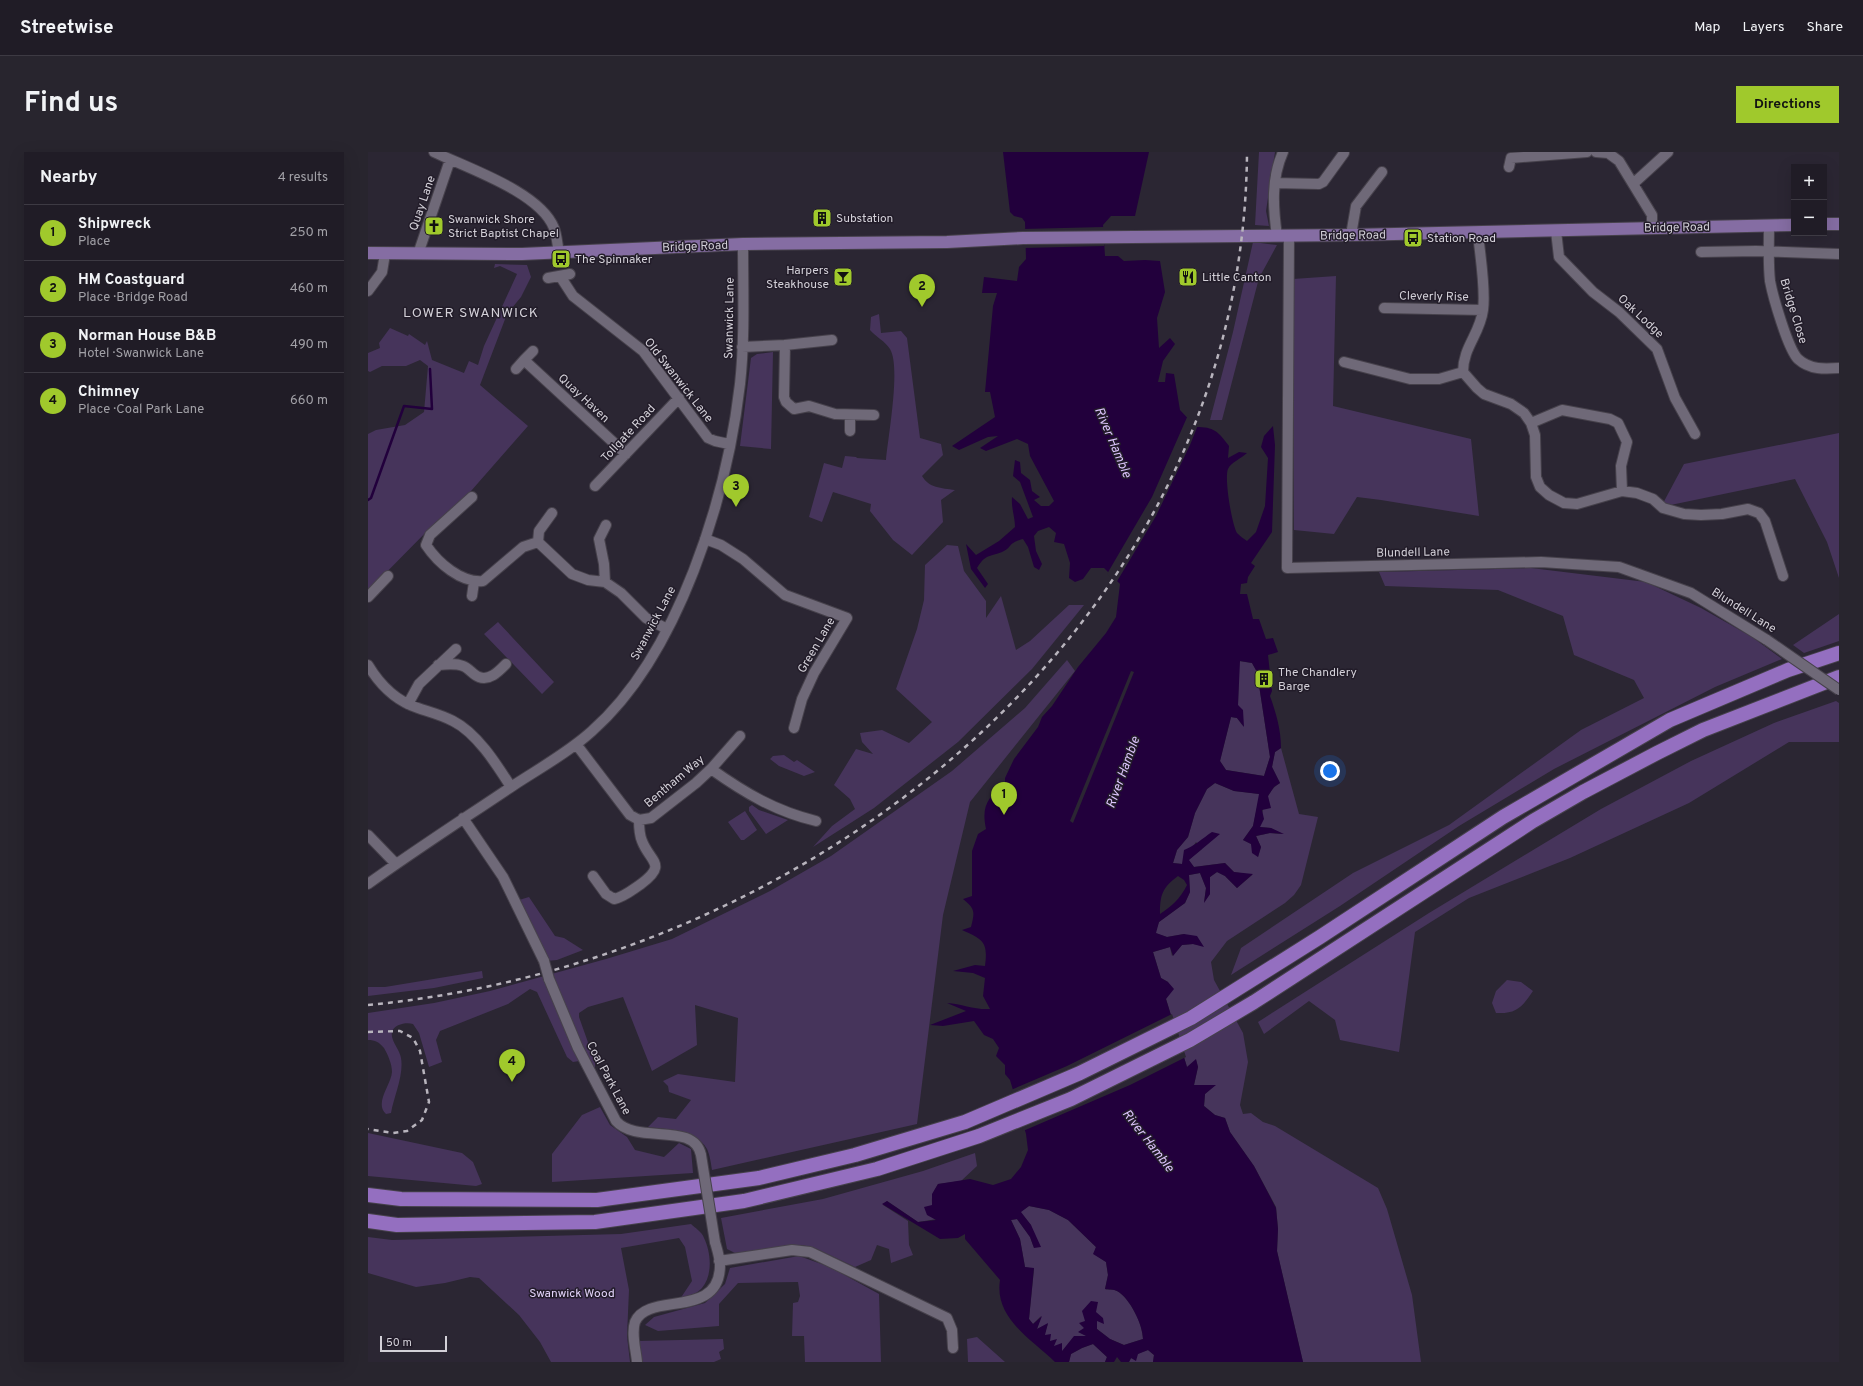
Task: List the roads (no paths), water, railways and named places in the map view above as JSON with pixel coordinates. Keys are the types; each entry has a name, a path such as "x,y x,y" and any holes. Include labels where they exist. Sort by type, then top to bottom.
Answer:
{"highway":[{"path":"368,1195 401,1199 597,1200 759,1178 855,1156 948,1128 1010,1104 1118,1055 1191,1018 1244,986 1503,817 1670,720 1788,670 1839,653"},
{"path":"368,1221 397,1225 595,1222 744,1201 877,1169 953,1146 1034,1115 1116,1078 1190,1040 1254,1002 1438,882 1583,792 1702,730 1839,677"}],"main road":[{"path":"1827,224 1839,224"},
{"name":"Bridge Road","path":"368,253 522,254 743,244 947,242 1023,238 1478,233 1791,225"}],"street":[{"path":"434,152 498,181 522,195 542,210 554,227 559,252"},
{"path":"1283,152 1278,163 1273,207 1283,236"},
{"path":"1509,167 1511,158 1587,152"},
{"path":"1596,152 1608,153 1619,161 1634,183 1652,215 1652,228"},
{"path":"1634,183 1668,152"},
{"path":"1275,183 1319,184 1323,182 1344,153"},
{"name":"Quay Lane","path":"418,254 450,160"},
{"path":"1351,235 1356,206 1382,172"},
{"name":"Bridge Close","path":"1769,226 1770,281 1791,347 1798,359 1807,364 1822,370 1839,368"},
{"name":"Oak Lodge","path":"1556,231 1559,257 1593,292 1619,312 1657,349 1675,398 1695,434"},
{"name":"Cleverly Rise","path":"1463,372 1463,359 1478,329 1483,310 1478,233"},
{"name":"Blundell Lane","path":"1283,236 1287,568 1541,562 1619,567 1691,593 1767,640 1839,690"},
{"name":"Swanwick Lane","path":"368,884 463,818 576,744 613,712 631,688 667,629 695,569 716,505 729,444 740,384 742,347 743,244"},
{"path":"1701,252 1839,254"},
{"path":"368,291 382,272 385,254"},
{"name":"Old Swanwick Lane","path":"548,278 565,275 573,296 643,351 708,438 729,444"},
{"name":"Cleverly Rise","path":"1384,308 1483,310"},
{"path":"742,347 784,345 832,340"},
{"path":"784,345 784,397 789,406 794,409 809,406 830,414 874,415"},
{"path":"516,369 533,352"},
{"name":"Quay Haven","path":"524,360 626,454"},
{"path":"1344,362 1410,379 1440,379 1463,372 1484,394 1511,404 1524,413 1531,423 1536,435 1536,477 1540,487 1549,495 1564,503 1577,504 1622,491 1637,493 1653,499 1663,508 1684,514 1722,514 1748,509 1759,513 1765,522 1783,576"},
{"name":"Tollgate Road","path":"596,486 679,398"},
{"path":"1531,423 1562,410 1610,419 1618,423 1627,442 1622,466 1622,491"},
{"path":"850,415 850,431"},
{"path":"472,497 430,535 426,545 443,565 474,582 483,581 523,547 538,542"},
{"path":"538,542 539,531 552,513"},
{"path":"605,582 604,564 599,539 606,524"},
{"name":"Green Lane","path":"705,539 721,545 742,559 785,594 847,618 815,670 802,699 794,728"},
{"path":"538,542 572,574 588,580 605,582 621,593 646,618 667,629"},
{"path":"368,597 388,576"},
{"path":"472,596 474,582"},
{"path":"408,704 419,684 456,649"},
{"path":"438,665 450,664 464,666 479,677 484,677 493,676 506,664"},
{"path":"368,665 385,688 408,704 447,718 463,727 491,756 511,787"},
{"name":"Bentham Way","path":"576,744 630,815 639,820 651,818 711,769 740,736"},
{"path":"711,769 752,796 797,816 816,820"},
{"name":"Coal Park Lane","path":"463,818 503,877 544,961 549,979 578,1048 616,1121 623,1128 633,1132 683,1136 696,1144 701,1155 719,1261"},
{"path":"593,876 606,894 614,899 622,897 649,878 655,870 655,860 642,842 638,830 639,820"},
{"path":"368,835 396,864"},
{"path":"637,1362 633,1332 638,1317 649,1309 690,1302 702,1296 716,1283 719,1271 719,1261 792,1250 810,1252 947,1318 952,1330 953,1348"}],"water":[{"name":"River Hamble","path":"1003,152 1149,152 1135,216 1111,216 1103,225 1105,256 1118,256 1124,261 1160,261 1165,292 1157,318 1159,348 1170,338 1175,344 1163,361 1158,382 1165,382 1166,373 1174,374 1180,410 1196,427 1211,429 1222,437 1229,446 1228,458 1239,452 1247,453 1229,467 1227,482 1229,501 1235,528 1237,533 1247,541 1256,532 1265,506 1268,458 1261,447 1264,436 1273,426 1275,445 1272,532 1251,563 1255,566 1248,577 1247,583 1241,584 1240,594 1247,594 1253,619 1259,619 1266,639 1273,638 1278,652 1268,655 1272,691 1270,696 1278,721 1281,741 1281,748 1275,752 1272,767 1280,783 1274,787 1268,796 1271,808 1262,810 1264,819 1260,827 1271,828 1284,834 1270,833 1256,836 1261,847 1258,857 1252,853 1251,844 1243,840 1253,826 1259,794 1234,791 1215,783 1207,789 1195,813 1188,837 1177,850 1173,863 1182,864 1184,850 1194,845 1212,832 1220,834 1189,860 1194,867 1225,863 1234,872 1253,874 1237,888 1225,876 1217,872 1210,877 1210,894 1204,903 1206,888 1200,873 1189,875 1190,892 1185,903 1159,922 1156,933 1167,937 1184,934 1197,936 1204,947 1193,944 1182,945 1173,956 1170,947 1153,952 1161,978 1168,982 1174,989 1166,999 1187,1067 1196,1059 1198,1067 1194,1085 1216,1085 1205,1094 1204,1106 1215,1115 1225,1118 1230,1132 1254,1166 1276,1208 1278,1229 1277,1251 1303,1362 1153,1362 1154,1355 1148,1350 1138,1354 1136,1361 1131,1358 1129,1362 1121,1362 1117,1357 1114,1362 1105,1362 1107,1357 1093,1344 1071,1354 1069,1362 1055,1362 1025,1336 1008,1317 1003,1306 1000,1293 1000,1280 965,1239 965,1234 958,1238 940,1239 882,1204 887,1201 918,1222 936,1220 927,1215 924,1207 932,1205 932,1194 938,1184 970,1179 993,1185 1011,1179 1021,1167 1028,1150 1026,1134 1010,1080 1005,1074 1005,1065 996,1056 999,1048 993,1039 984,1035 974,1021 943,1026 930,1025 966,1011 947,1003 979,1009 990,1009 983,996 985,978 973,973 953,971 975,965 985,966 986,952 983,943 980,939 962,930 971,927 972,922 972,908 963,899 972,896 972,851 978,834 986,829 984,814 985,808 994,793 1005,784 1005,778 1014,759 1038,727 1042,717 1052,706 1078,667 1106,633 1116,617 1120,584 1104,568 1091,568 1083,579 1075,582 1069,578 1070,563 1064,544 1054,542 1056,533 1049,527 1038,531 1034,536 1036,551 1042,564 1039,570 1034,567 1028,547 1023,539 1013,543 1004,551 986,557 980,563 977,568 988,584 985,588 971,569 966,544 976,555 999,541 1015,527 1012,497 1020,504 1028,519 1033,517 1020,482 1013,476 1015,460 1020,462 1021,473 1030,480 1032,491 1040,497 1034,500 1041,506 1049,506 1054,501 1030,456 1028,444 1017,439 986,451 980,448 998,436 988,437 959,450 952,446 995,417 990,392 985,392 993,306 997,293 982,293 984,277 1017,281 1019,267 1026,259 1025,222 1022,218 1014,216 1010,212","holes":["1240,661 1252,663 1257,672 1270,757 1264,776 1226,770 1220,761 1231,717 1237,718 1244,727 1243,710 1238,705","1178,876 1184,880 1187,885 1175,902 1160,914 1161,897 1168,884","1029,1206 1049,1210 1068,1220 1096,1247 1093,1254 1106,1262 1108,1275 1105,1289 1116,1290 1127,1299 1135,1312 1141,1327 1143,1339 1124,1345 1110,1339 1097,1329 1097,1321 1104,1324 1103,1318 1096,1312 1098,1302 1091,1301 1082,1311 1085,1321 1079,1323 1084,1328 1078,1332 1086,1336 1074,1336 1062,1351 1062,1343 1054,1346 1057,1339 1050,1341 1051,1334 1045,1335 1048,1323 1037,1329 1042,1316 1033,1324 1029,1319 1034,1268 1025,1267 1020,1239 1011,1220 1017,1219 1030,1237 1034,1248 1041,1247 1031,1225 1021,1212"]}],"waterway":[{"path":"368,500 371,498 404,406 432,409 430,369"}],"railway":[{"path":"368,1005 533,976 692,921 840,841 973,740 1085,619 1171,479 1227,323 1247,152"},
{"path":"368,1032 400,1031 413,1038 420,1051 429,1102 422,1120 407,1131 393,1133 368,1129"}],"place":[{"name":"Substation","path":"822,218"},
{"name":"Swanwick Shore Strict Baptist Chapel","path":"434,226"},
{"name":"Station Road","path":"1413,238"},
{"name":"The Spinnaker","path":"561,259"},
{"name":"Harpers Steakhouse","path":"843,277"},
{"name":"Little Canton","path":"1188,277"},
{"name":"HM Coastguard","path":"922,307"},
{"name":"Norman House B&B","path":"736,507"},
{"name":"The Chandlery Barge","path":"1264,679"},
{"name":"Shipwreck","path":"1004,815"},
{"name":"Chimney","path":"512,1082"}],"district":[{"name":"LOWER SWANWICK","path":"471,312"}],"park label":[{"name":"Swanwick Wood","path":"572,1293"}]}
